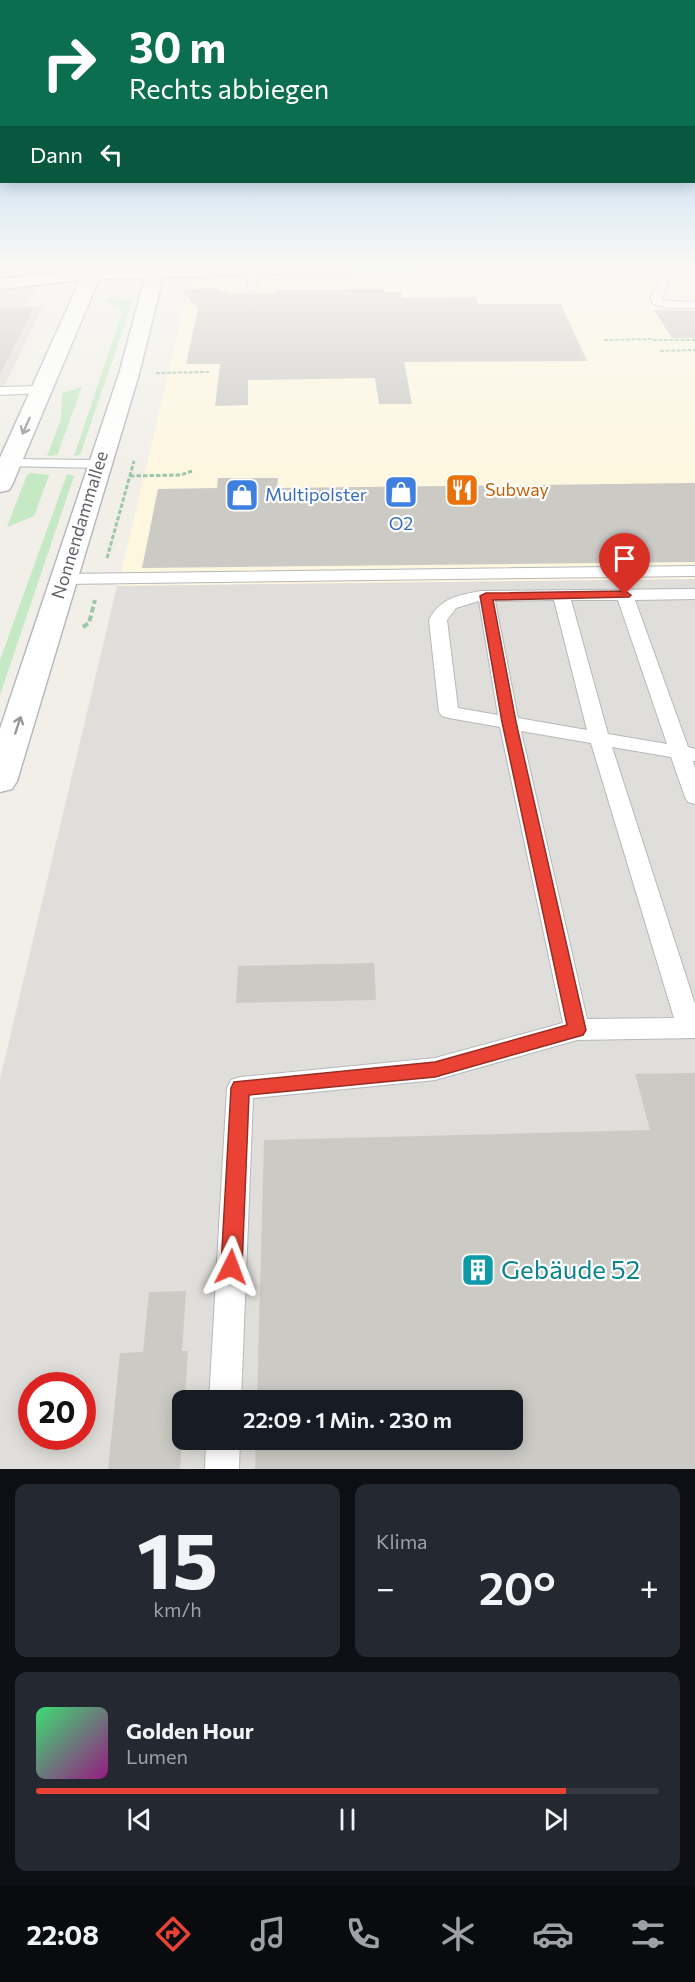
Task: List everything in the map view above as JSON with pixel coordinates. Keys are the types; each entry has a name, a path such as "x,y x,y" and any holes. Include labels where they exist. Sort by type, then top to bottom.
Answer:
{"main road":[{"path":"0,485 65,336"},
{"name":"Nonnendammallee","path":"0,781 99,464 131,336"}],"lane":[{"path":"0,391 41,390"},
{"path":"10,463 99,464"},
{"path":"64,579 695,571"},
{"path":"687,754 449,712 438,620 442,609 460,599 486,596 695,594"},
{"path":"625,595 687,754 695,797"},
{"path":"486,596 509,722 577,1030"},
{"path":"226,1390 240,1088 435,1070 577,1030 693,1028 599,738 561,596"},
{"path":"222,1469 223,1450"}],"path":[{"path":"604,340 695,340"},
{"path":"660,351 695,350"},
{"path":"155,373 209,372"},
{"path":"130,476 181,475 192,471"}],"shaded area":[{"path":"0,336 29,336 0,395"},
{"path":"177,336 695,336 695,579 118,586"},
{"path":"695,579 695,1469 0,1469 0,1079 117,586"}],"green space":[{"path":"114,336 121,336 80,455 74,456"},
{"path":"82,387 57,455 47,456 61,419 62,393"},
{"path":"31,473 49,475 34,516 7,527 27,475"},
{"path":"67,474 74,476 0,695 0,660"}],"building":[{"path":"0,336 20,336 0,374"},
{"path":"192,336 575,336 587,361 404,362 412,404 379,404 375,378 248,380 248,405 215,406 220,364 186,364"},
{"path":"670,336 695,336 695,338 672,338"},
{"path":"218,478 278,478 277,488 695,483 695,562 142,568 158,489 217,488"},
{"path":"374,963 376,1000 236,1003 238,966"},
{"name":"Gebäude 52","path":"695,1073 695,1469 255,1469 256,1450 523,1450 523,1390 257,1390 264,1140 650,1130 635,1074"},
{"path":"186,1291 182,1351 188,1351 185,1390 172,1390 172,1450 181,1450 180,1469 108,1469 120,1353 143,1352 149,1292"}],"place":[{"name":"Subway","path":"462,490"},
{"name":"O2","path":"401,492"},
{"name":"Multipolster","path":"242,495"},
{"name":"Gebäude 52","path":"478,1270"}],"route":[{"path":"231,1267 240,1088 435,1070 577,1030 509,722 486,596 625,595"}]}
